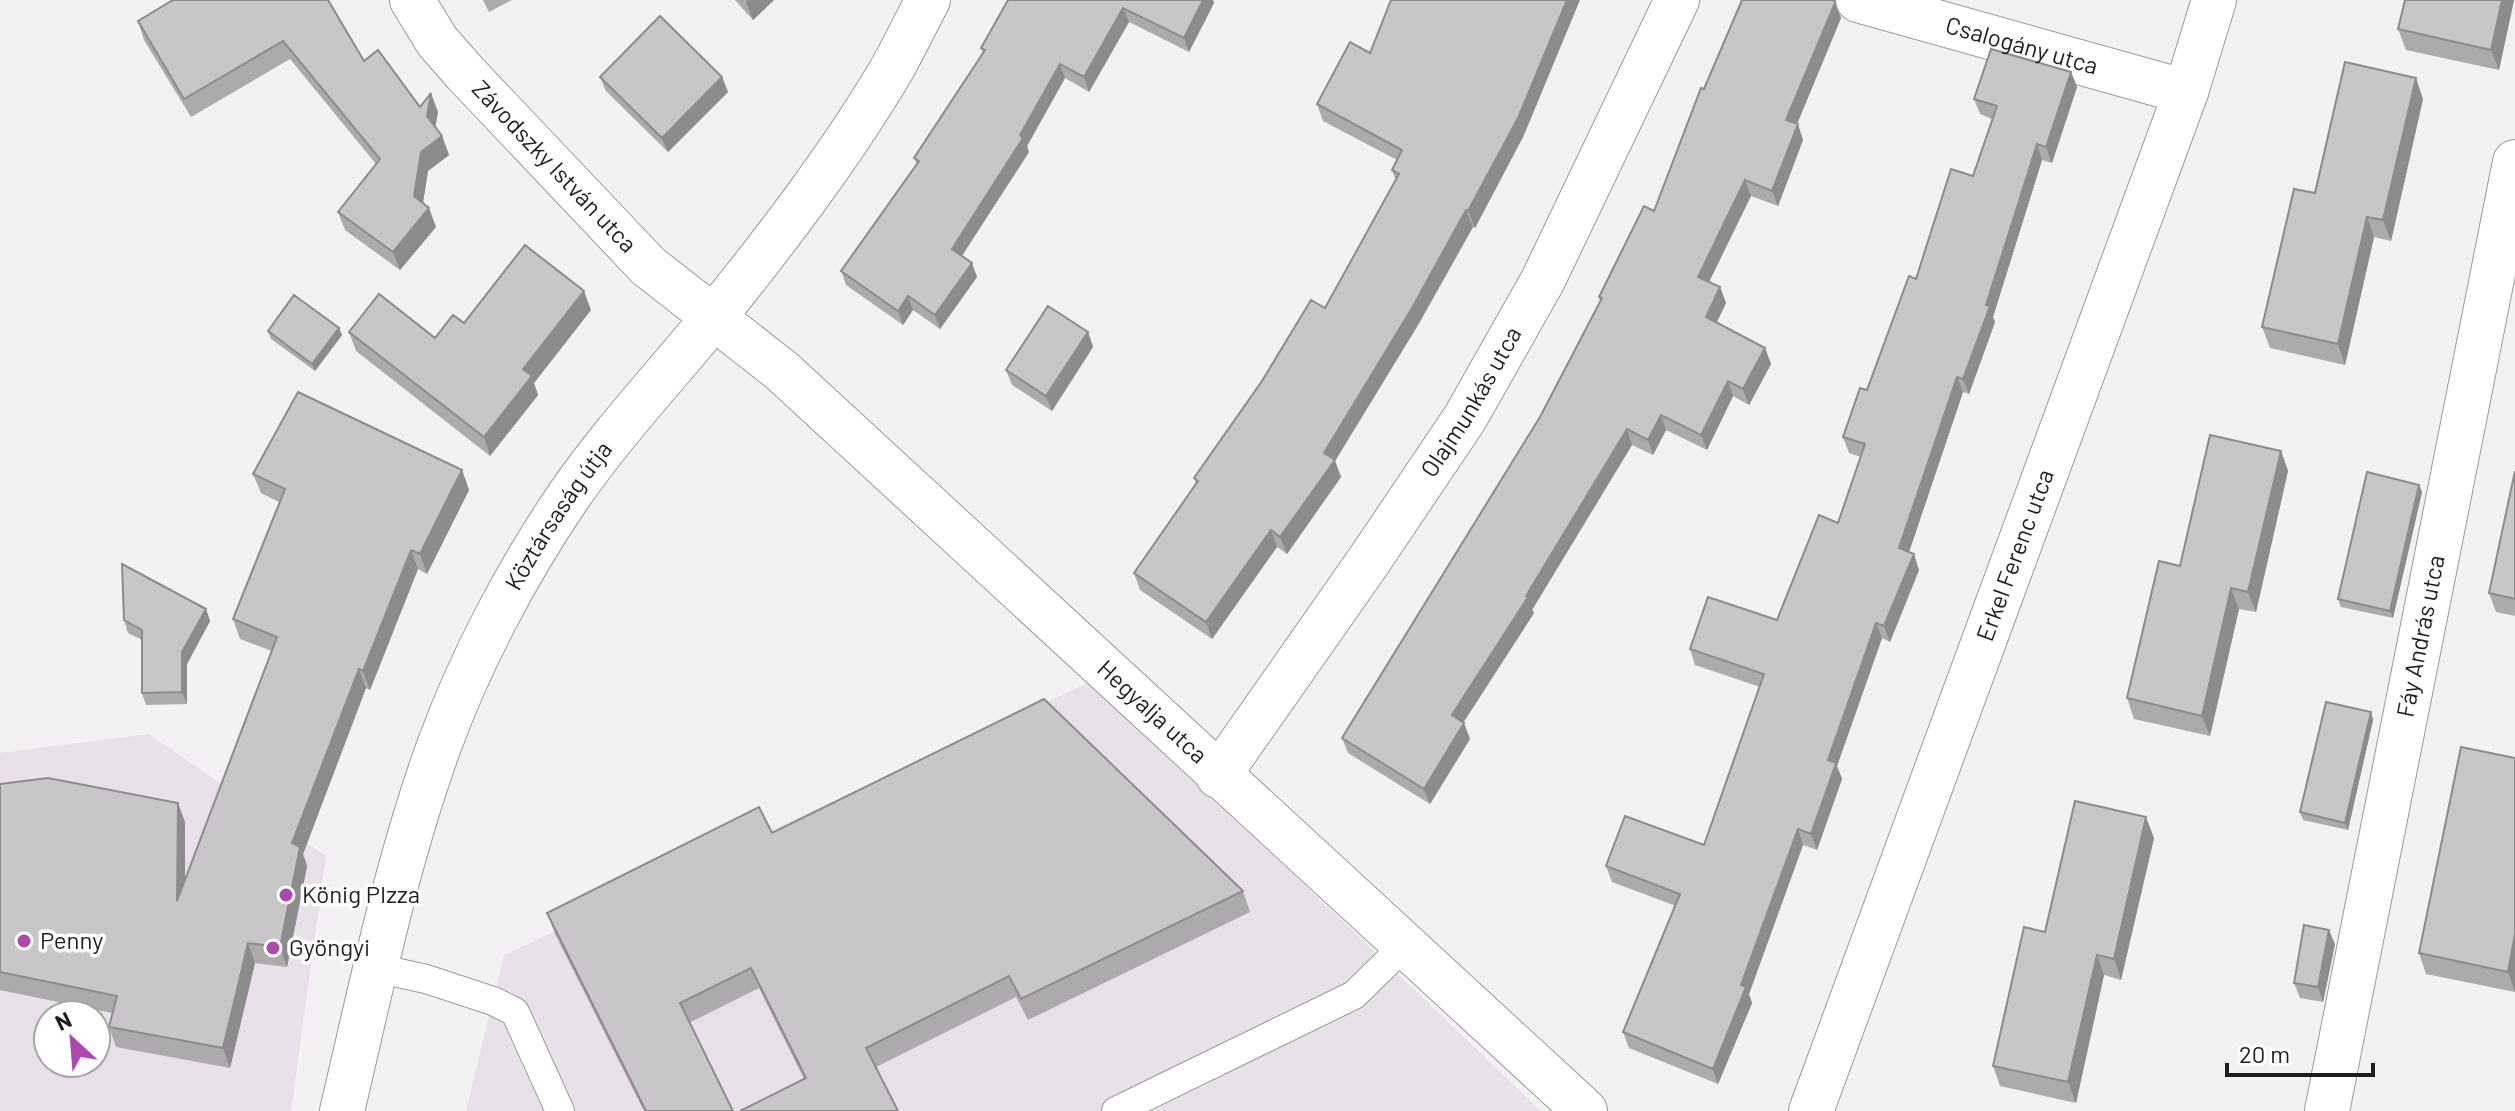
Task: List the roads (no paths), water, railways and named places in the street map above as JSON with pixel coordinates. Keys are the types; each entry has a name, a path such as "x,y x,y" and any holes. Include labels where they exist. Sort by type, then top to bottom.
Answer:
{"street":[{"name":"Závodszky István utca","path":"412,0 437,41 491,102 648,266 713,317"},
{"name":"Köztársaság útja","path":"342,1111 419,807 440,744 470,673 516,580 612,436 713,317 816,182 889,73 928,0"},
{"name":"Olajmunkás utca","path":"1218,776 1465,418 1543,280 1677,0"},
{"name":"Csalogány utca","path":"1858,0 2186,92"},
{"name":"Erkel Ferenc utca","path":"1811,1111 2186,92 2214,0"},
{"name":"Fáy András utca","path":"2327,1111 2515,162"},
{"name":"Hegyalja utca","path":"713,317 782,371 1585,1111"}],"lane":[{"path":"1116,1111 1354,995 1404,946"},
{"path":"376,968 426,979 493,1001 515,1012 560,1111"}],"place":[{"name":"König PIzza","path":"286,895"},
{"name":"Penny","path":"24,941"},
{"name":"Gyöngyi","path":"273,948"}]}
